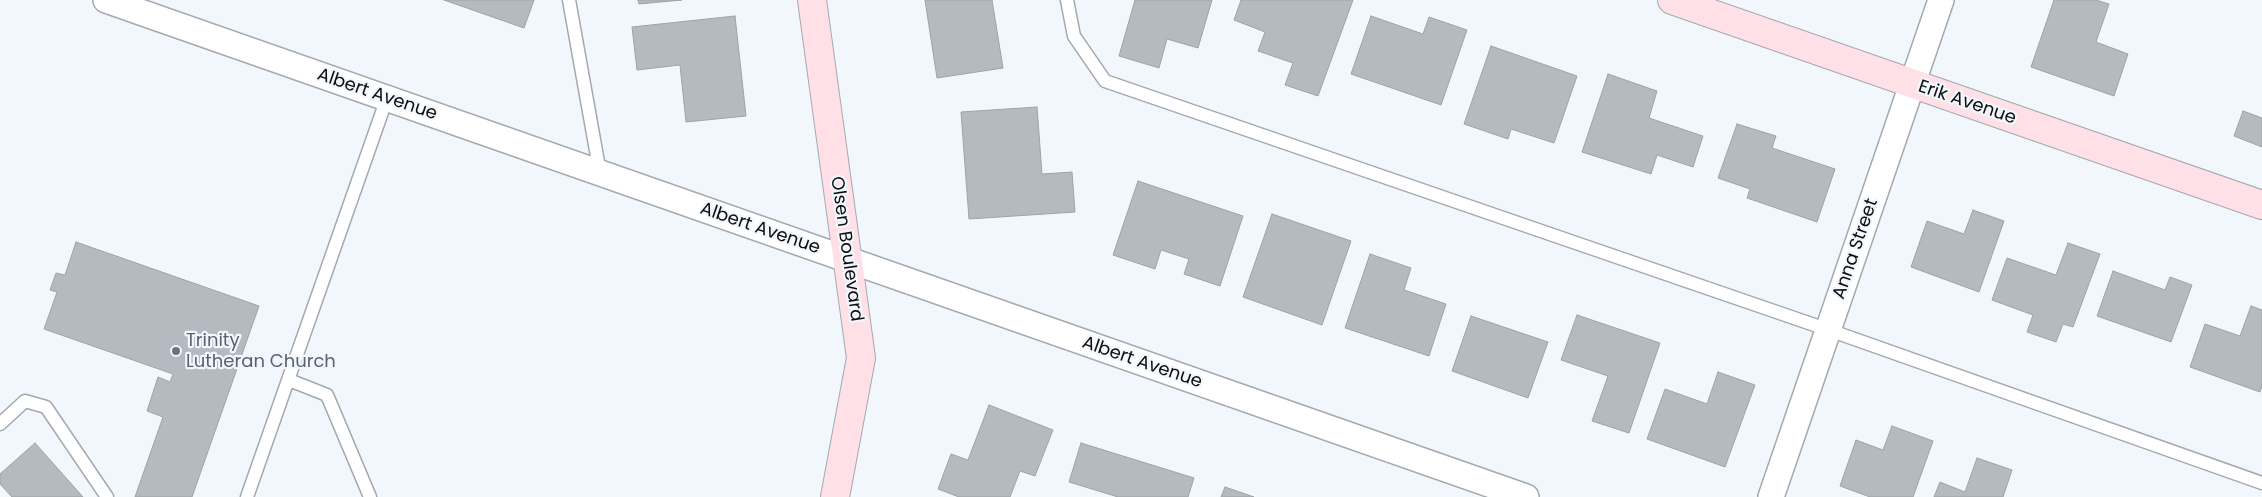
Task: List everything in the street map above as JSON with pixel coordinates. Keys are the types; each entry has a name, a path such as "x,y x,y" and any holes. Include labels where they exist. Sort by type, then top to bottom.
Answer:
{"street":[{"name":"Albert Avenue","path":"106,0 1526,497"},
{"name":"Olsen Boulevard","path":"812,0 861,358 836,497"},
{"name":"Erik Avenue","path":"1672,0 2262,205"},
{"name":"Anna Street","path":"1772,497 1941,0"}],"lane":[{"path":"569,0 600,173"},
{"path":"1068,0 1074,36 1105,81 1829,330 2262,482"},
{"path":"248,497 387,98"},
{"path":"289,380 327,395 370,497"},
{"path":"0,424 25,401 46,407 107,497"}],"building":[{"path":"444,0 534,0 524,28"},
{"path":"638,0 682,0 639,4"},
{"path":"925,0 992,0 1003,68 937,78"},
{"path":"1135,0 1212,0 1198,48 1167,39 1159,68 1119,56"},
{"path":"1241,0 1353,0 1318,96 1285,85 1293,63 1258,51 1265,32 1234,20"},
{"path":"2054,0 2096,0 2109,4 2096,42 2128,54 2114,96 2031,67"},
{"path":"735,16 746,116 686,122 680,65 637,70 632,27"},
{"path":"1371,16 1423,34 1429,17 1467,30 1441,105 1351,74"},
{"path":"1491,46 1577,76 1554,143 1511,129 1508,139 1464,124"},
{"path":"1608,74 1657,91 1649,118 1703,136 1693,167 1657,155 1651,174 1582,152"},
{"path":"1037,107 1042,174 1072,172 1075,212 969,219 961,112"},
{"path":"2243,111 2262,118 2262,147 2234,136"},
{"path":"1737,124 1776,136 1772,148 1835,169 1817,222 1747,198 1750,189 1718,178"},
{"path":"1138,181 1243,216 1220,286 1184,274 1189,259 1161,250 1155,269 1113,255"},
{"path":"1973,210 2004,221 1979,292 1911,267 1927,221 1964,234"},
{"path":"1272,214 1351,241 1322,325 1243,297"},
{"name":"Trinity Lutheran Church","path":"76,242 259,306 192,497 135,497 163,417 147,411 158,377 170,382 173,374 44,329 57,292 50,290 56,273 65,275"},
{"path":"2068,243 2100,254 2073,327 2063,324 2056,342 2027,332 2033,315 1992,300 2007,258 2056,275"},
{"path":"1370,254 1411,268 1404,290 1446,304 1429,356 1345,328"},
{"path":"2113,271 2165,290 2170,277 2192,285 2171,342 2097,316"},
{"path":"2251,306 2262,310 2262,386 2260,392 2190,367 2205,324 2240,336"},
{"path":"1577,315 1660,343 1629,433 1592,421 1608,376 1561,360"},
{"path":"1471,316 1548,342 1528,398 1452,371"},
{"path":"1718,372 1755,385 1725,467 1647,439 1665,389 1707,404"},
{"path":"989,405 1053,430 1035,476 1020,471 1010,497 959,497 938,489 951,454 968,460"},
{"path":"1892,426 1933,441 1913,497 1870,497 1840,486 1856,440 1883,450"},
{"path":"35,443 83,497 12,497 0,484 0,474"},
{"path":"1081,443 1194,478 1188,497 1118,497 1069,482"},
{"path":"1977,458 2012,470 2003,497 1934,497 1940,482 1965,492"},
{"path":"1225,487 1254,497 1221,497"}],"place":[{"name":"Trinity Lutheran Church","path":"176,351"}]}
